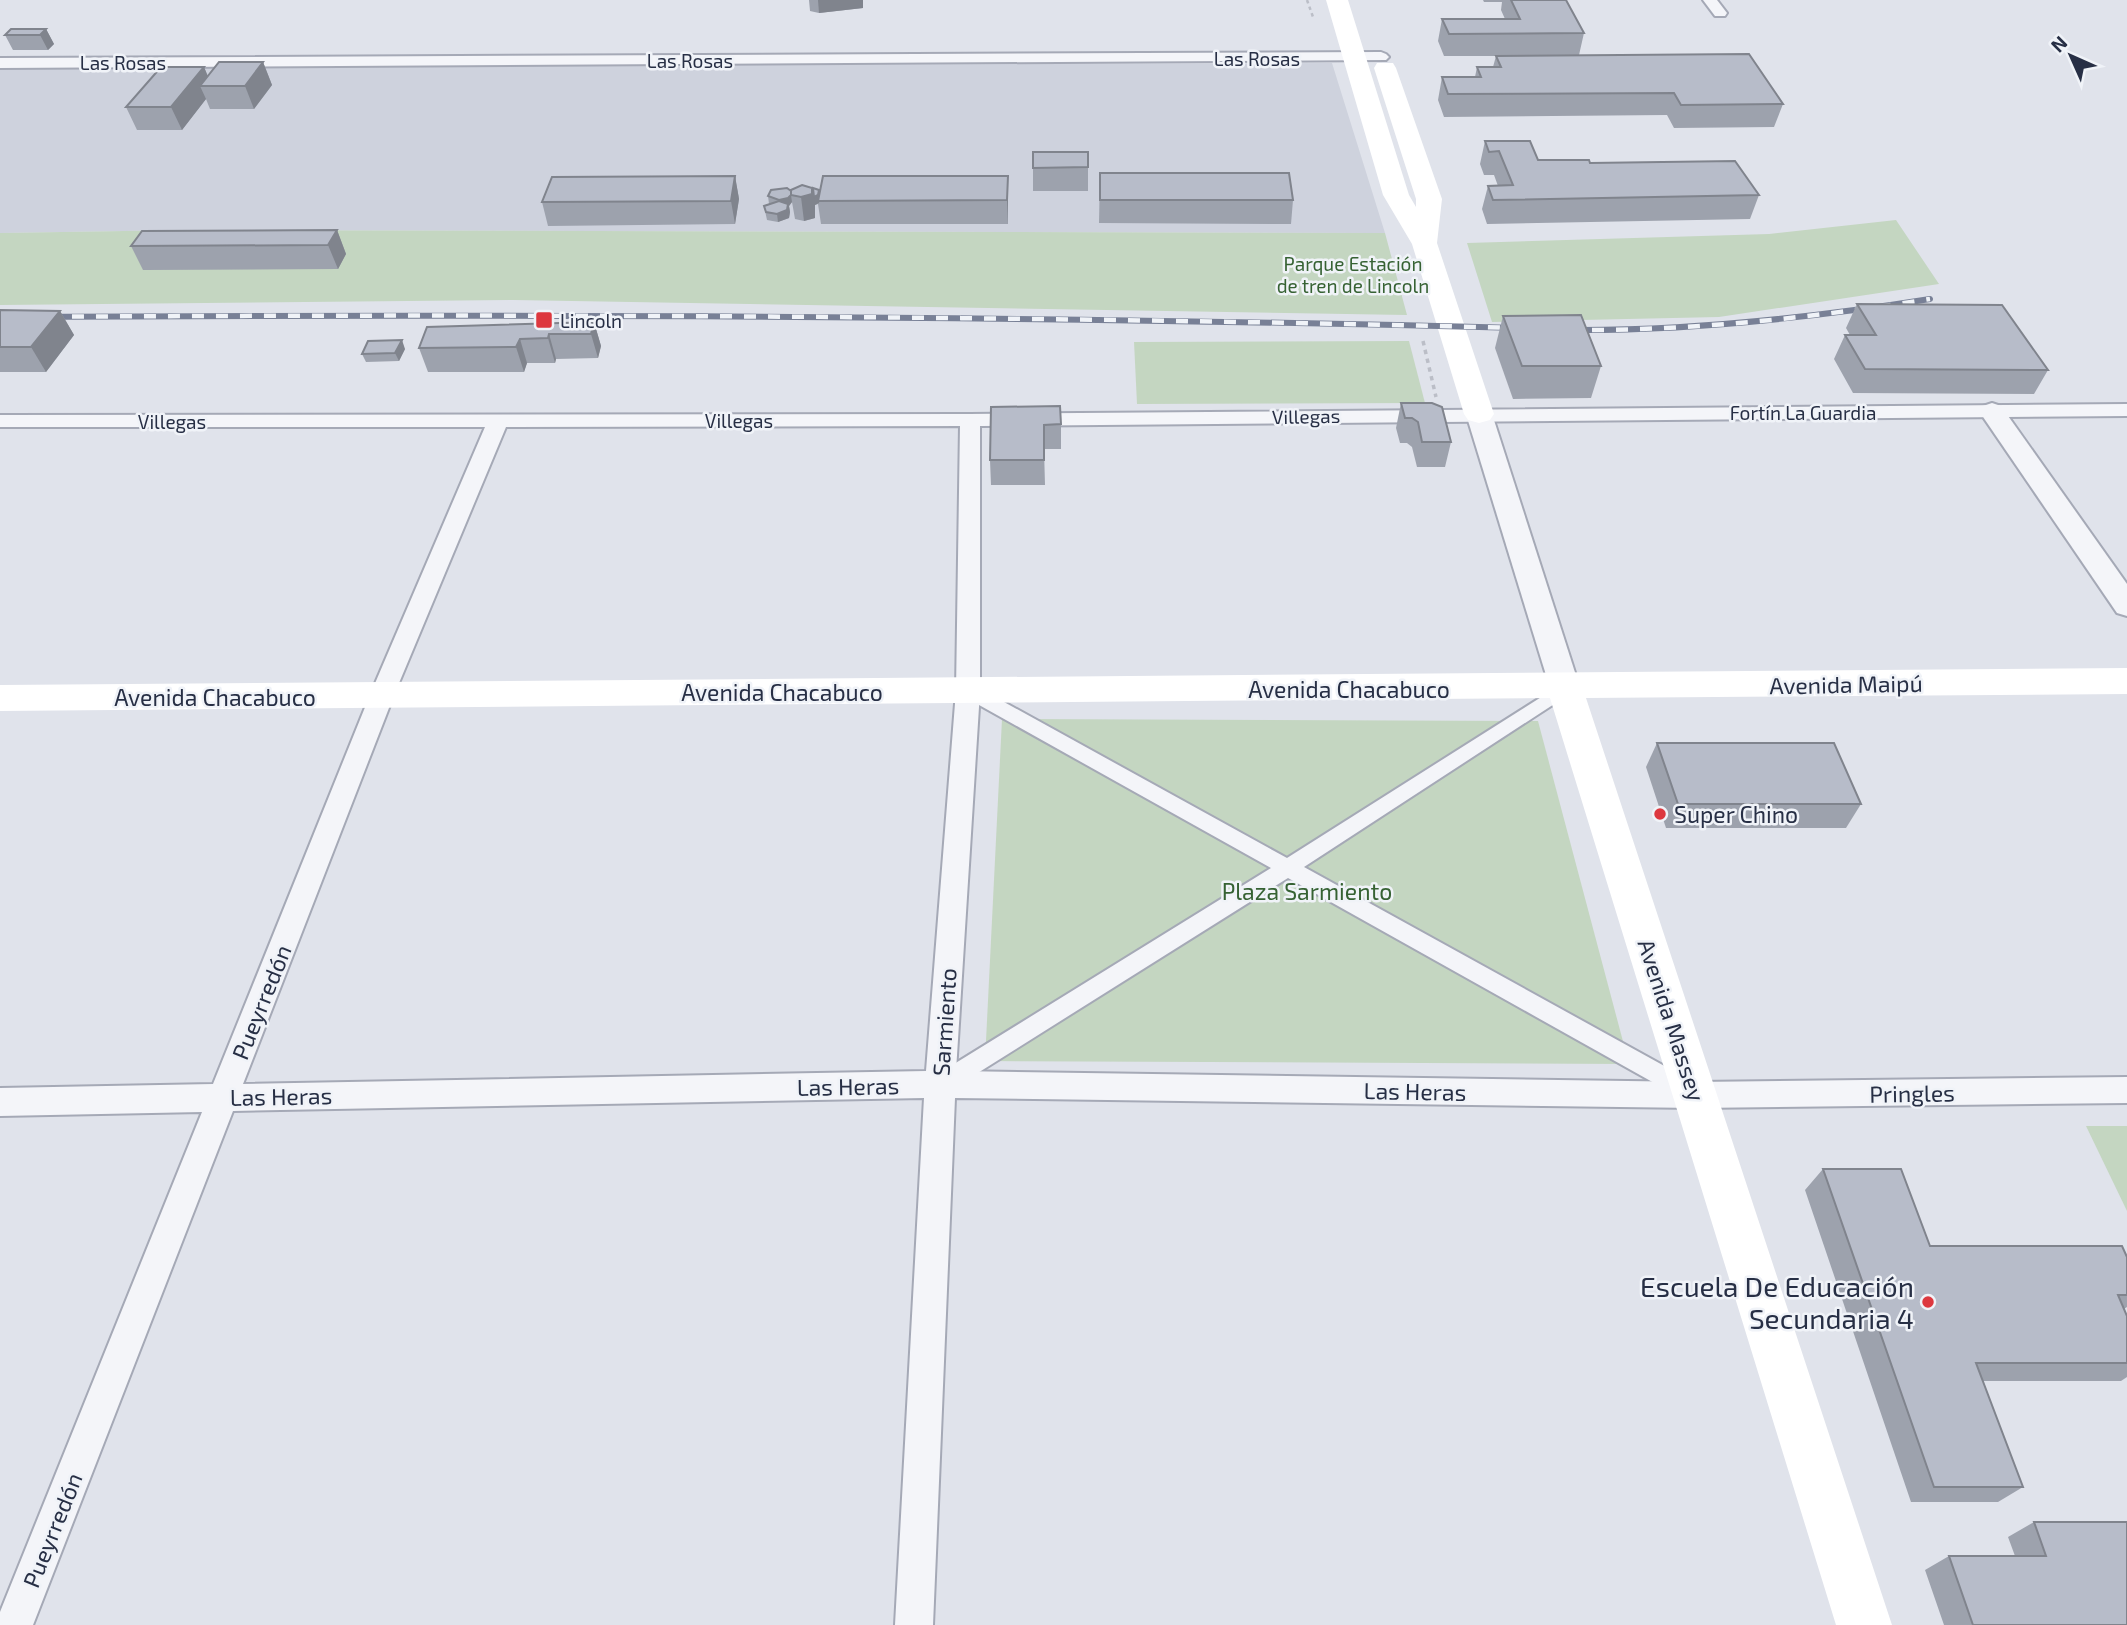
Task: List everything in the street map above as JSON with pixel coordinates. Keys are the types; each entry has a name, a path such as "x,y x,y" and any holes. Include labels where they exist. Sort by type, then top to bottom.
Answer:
{"main road":[{"path":"1337,0 1396,195 1425,244 1479,414"},
{"path":"1373,34 1429,199 1425,244"},
{"name":"Avenida Maipú","path":"1565,688 2127,681"},
{"name":"Avenida Chacabuco","path":"0,698 1565,688"},
{"name":"Avenida Massey","path":"1565,688 1864,1625"}],"street":[{"path":"1710,0 1720,13"},
{"name":"Las Rosas","path":"0,62 1381,57"},
{"name":"Fortín La Guardia","path":"1479,414 2127,410"},
{"path":"2000,411 2127,584"},
{"path":"2000,411 2127,606"},
{"name":"Villegas","path":"0,421 970,420 1479,414"},
{"name":"Avenida Massey","path":"1479,414 1565,688"},
{"name":"Sarmiento","path":"914,1625 940,1084 968,691 970,420"},
{"name":"Pueyrredón","path":"15,1625 382,695 498,421"},
{"path":"940,1084 1287,867 1565,688"},
{"path":"968,691 1696,1095"},
{"name":"Las Heras","path":"0,1102 940,1084 1696,1095"},
{"name":"Pringles","path":"1696,1095 2127,1090"}],"shaded area":[{"path":"1332,63 1385,233 187,230 0,233 0,67"}],"green space":[{"name":"Parque Estación de tren de Lincoln","path":"1896,220 1939,284 1719,317 1492,322 1467,243 1769,234"},
{"name":"Parque Estación de tren de Lincoln","path":"187,230 1385,233 1407,315 513,300 0,305 0,233"},
{"path":"1409,341 1425,403 1137,404 1134,342"},
{"name":"Plaza Sarmiento","path":"1002,719 1538,721 1629,1064 985,1061"},
{"path":"2086,1126 2127,1126 2127,1211"}],"building":[{"path":"1511,0 1566,0 1584,33 1449,34 1442,19 1520,19"},
{"path":"11,29 46,29 40,35 5,35"},
{"path":"1749,54 1783,104 1681,105 1674,93 1448,94 1442,77 1481,77 1477,67 1501,67 1496,56"},
{"path":"219,62 263,62 245,86 200,86"},
{"path":"161,67 204,67 171,107 126,107"},
{"path":"1485,141 1530,141 1538,160 1589,160 1590,163 1735,161 1759,195 1493,200 1488,186 1513,185 1499,151 1489,152"},
{"path":"1033,152 1088,152 1088,167 1033,168"},
{"path":"1100,173 1289,173 1293,200 1100,200"},
{"path":"735,176 731,201 542,202 552,177"},
{"path":"823,176 1008,176 1007,200 818,201"},
{"path":"802,185 812,188 812,194 801,197 791,195 791,190"},
{"path":"787,188 791,191 788,198 779,200 768,196 771,190"},
{"path":"813,188 819,190 814,197"},
{"path":"779,201 788,204 787,210 777,214 766,212 764,206"},
{"path":"337,230 328,245 131,246 142,231"},
{"path":"1857,304 2002,305 2048,370 1865,369 1845,335 1876,335"},
{"path":"0,310 60,311 31,347 0,347"},
{"path":"1581,315 1601,366 1522,366 1503,316"},
{"path":"594,322 591,334 549,334 548,338 520,339 516,347 419,348 427,327"},
{"path":"402,340 395,353 362,354 368,341"},
{"path":"1401,403 1432,403 1442,407 1451,442 1422,442 1418,422 1405,418"},
{"path":"1060,406 1061,424 1044,425 1044,460 990,460 991,407"},
{"path":"1657,743 1834,743 1861,804 1678,804"},
{"path":"1823,1169 1901,1169 1930,1246 2122,1246 2127,1257 2127,1295 2118,1295 2127,1316 2127,1363 1976,1363 2023,1487 1934,1487"},
{"path":"2034,1522 2127,1522 2127,1625 1973,1625 1949,1556 2046,1556"}],"railway":[{"path":"1568,330 1750,322 1930,299"},
{"path":"0,317 760,316 1519,328"}],"place":[{"name":"Lincoln","path":"544,320"},
{"name":"Super Chino","path":"1660,814"},
{"name":"Escuela De Educación Secundaria 4","path":"1928,1302"}]}
